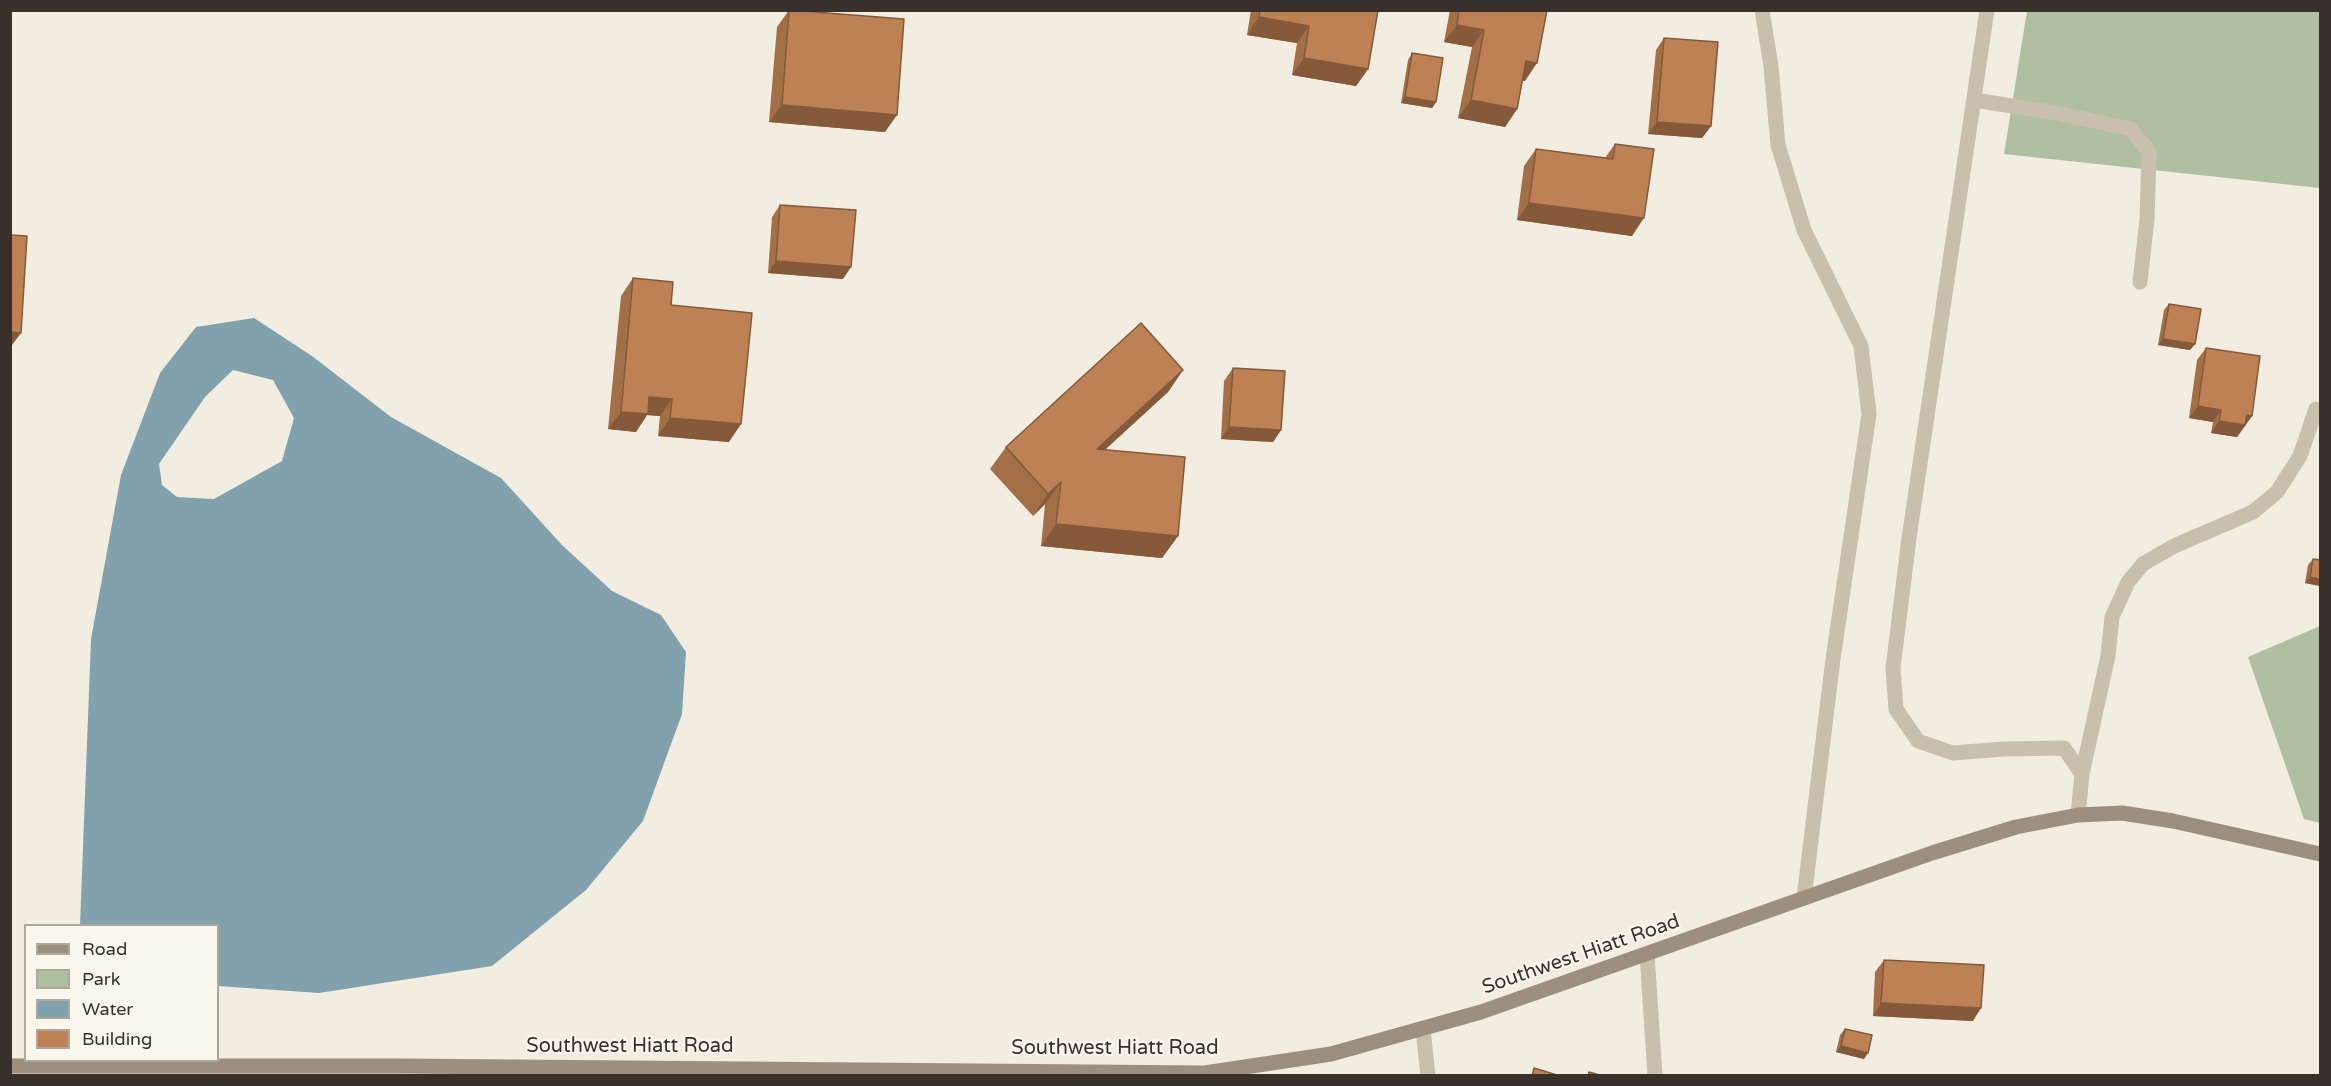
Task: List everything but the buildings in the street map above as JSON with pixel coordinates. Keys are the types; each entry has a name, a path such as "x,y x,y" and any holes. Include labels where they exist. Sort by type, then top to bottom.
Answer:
{"street":[{"name":"Southwest Hiatt Road","path":"10,1066 401,1066 1205,1072 1330,1054 1481,1012 1932,853 2016,827 2078,815 2122,813 2320,854"}],"lane":[{"path":"1762,10 1771,66 1778,145 1804,230 1861,346 1869,414 1833,658 1804,898"},
{"path":"1987,10 1908,550 1893,668 1896,709 1918,741 1953,753 2064,748 2082,774"},
{"path":"1974,100 2056,113 2132,129 2149,152 2147,219 2140,282"},
{"path":"2078,815 2082,774 2108,657 2112,617 2128,582 2143,564 2174,546 2253,512 2277,492 2300,456 2316,409"},
{"path":"1647,954 1655,1076"},
{"path":"1423,1029 1428,1076"}],"green space":[{"path":"2027,11 2320,11 2320,188 2004,154"},
{"path":"2320,626 2320,823 2304,819 2248,657"}],"water":[{"path":"254,318 312,356 391,417 501,478 562,545 612,591 661,615 686,652 682,714 643,821 586,890 492,966 319,993 219,986 219,924 80,924 91,639 121,475 160,373 196,327","holes":["233,370 273,380 294,418 282,461 214,499 177,497 162,485 159,464 205,397"]}]}
